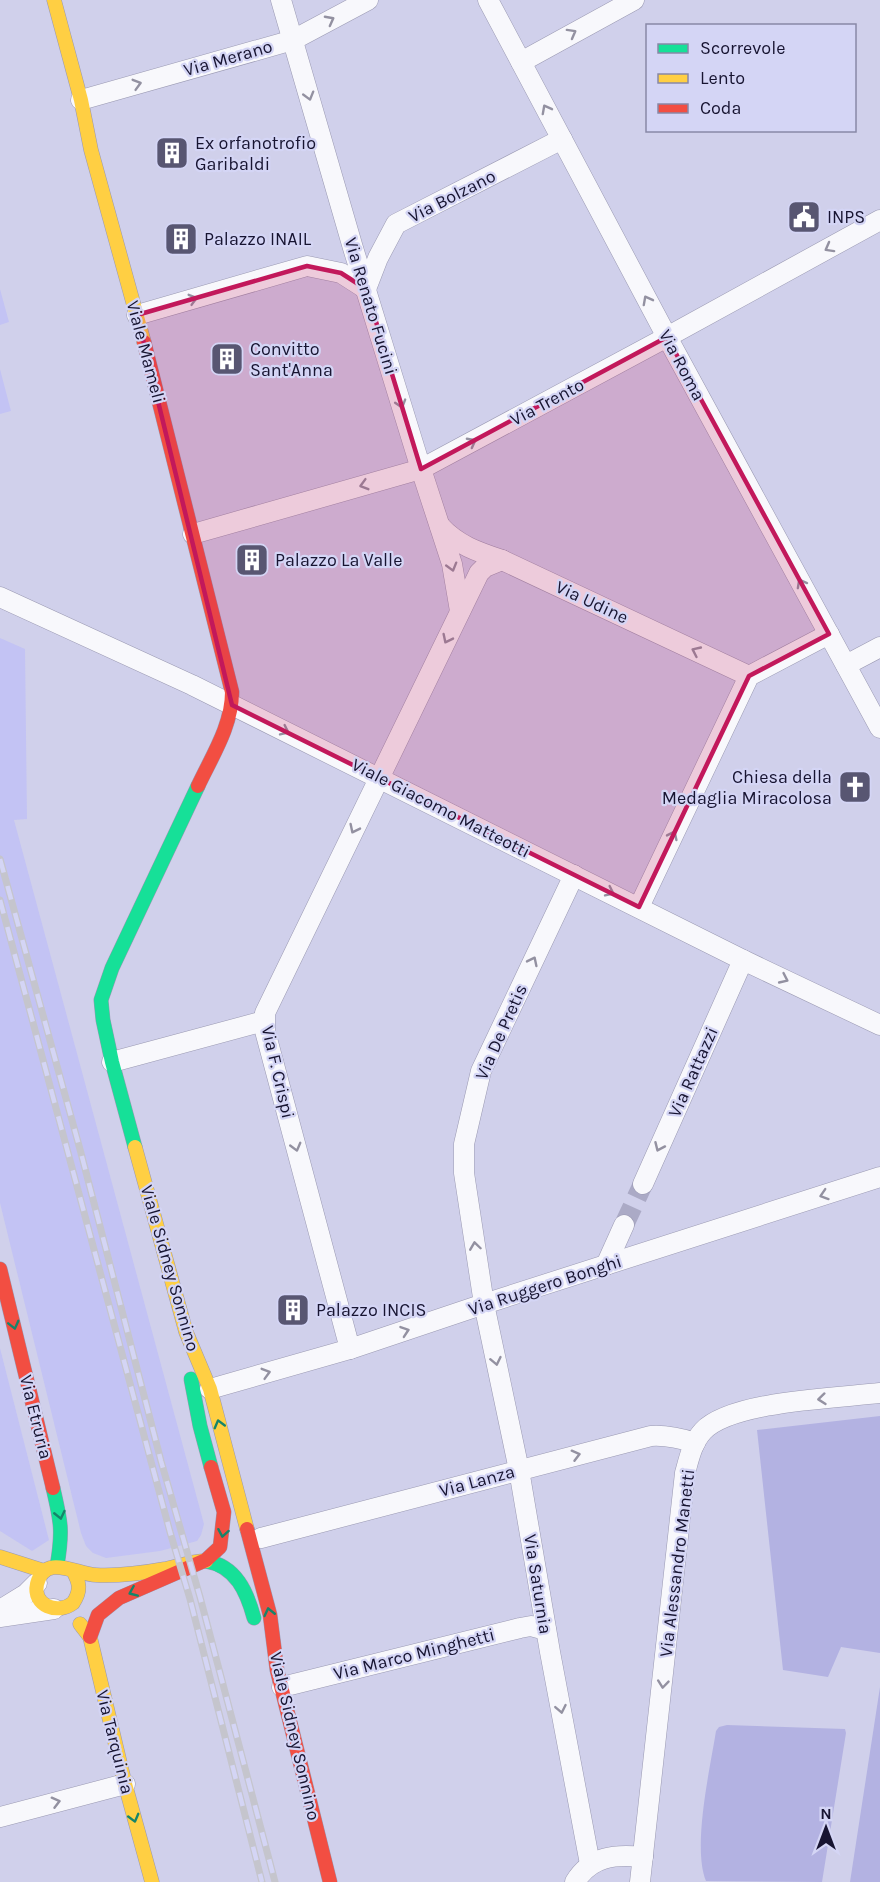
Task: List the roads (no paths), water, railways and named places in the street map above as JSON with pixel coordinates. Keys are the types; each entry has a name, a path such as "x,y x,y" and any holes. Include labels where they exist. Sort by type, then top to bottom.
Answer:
{"street":[{"name":"Viale Mameli","path":"54,0 81,100 91,150 137,315 193,534 229,682 232,705"},
{"name":"Via Renato Fucini","path":"281,0 366,289 456,582 460,611"},
{"name":"Via Merano","path":"81,100 292,40 368,0"},
{"name":"Via Roma","path":"488,0 667,338 880,728"},
{"path":"521,62 634,0"},
{"name":"Via Bolzano","path":"366,289 378,258 396,225 562,139"},
{"name":"Via Trento","path":"193,534 421,470 880,220"},
{"path":"137,315 307,266 341,273 366,289"},
{"name":"Via Udine","path":"439,524 449,537 477,552 502,560 749,676"},
{"path":"380,777 480,573 485,567 502,560"},
{"name":"Viale Giacomo Matteotti","path":"0,597 192,685 743,960 880,1025"},
{"path":"639,907 749,676 828,634"},
{"path":"846,665 880,647"},
{"name":"Viale Sidney Sonnino","path":"232,705 227,725 121,946 101,1000 112,1062 186,1332 210,1389 270,1615 279,1678 330,1882"},
{"name":"Via F. Crispi","path":"350,1349 264,1022 268,1004 380,777"},
{"name":"Via De Pretis","path":"484,1304 464,1173 464,1144 470,1112 481,1071 574,875"},
{"name":"Via Rattazzi","path":"642,1184 743,960"},
{"path":"112,1062 264,1022"},
{"name":"Via Ruggero Bonghi","path":"210,1389 350,1349 880,1176"},
{"path":"606,1265 624,1225"},
{"name":"Via Etruria","path":"0,1269 62,1524 62,1539 46,1573"},
{"name":"Via Saturnia","path":"484,1304 519,1470 546,1630 590,1864"},
{"path":"90,1637 98,1615 119,1598 206,1560 220,1547 225,1525 224,1512 194,1401 186,1332"},
{"name":"Via Alessandro Manetti","path":"640,1882 685,1473 695,1443 701,1433 719,1419 758,1406 880,1393"},
{"name":"Via Lanza","path":"261,1538 651,1436 678,1437 695,1443"},
{"path":"0,1557 46,1573"},
{"path":"0,1610 26,1594 46,1573 62,1566 73,1571 111,1575 155,1571 206,1560 220,1565 243,1585 250,1599 262,1644 279,1678"},
{"path":"0,1617 61,1609 78,1598 80,1591 73,1571"},
{"path":"46,1573 38,1597 42,1603 61,1609"},
{"name":"Via Tarquinia","path":"61,1609 90,1637 125,1784 152,1882"},
{"name":"Via Marco Minghetti","path":"279,1678 531,1626 546,1630"},
{"path":"0,1817 125,1784"},
{"path":"575,1882 579,1874 590,1864 614,1855 644,1857"}],"tunnel":[{"path":"624,1225 643,1184"}],"railway":[{"path":"0,859 81,1153 161,1461 200,1597 275,1882"},
{"path":"0,900 190,1599 262,1882"}],"place":[{"name":"Ex orfanotrofio Garibaldi","path":"172,153"},
{"name":"INPS","path":"804,217"},
{"name":"Palazzo INAIL","path":"181,239"},
{"name":"Convitto Sant'Anna","path":"227,359"},
{"name":"Palazzo La Valle","path":"252,560"},
{"name":"Chiesa della Medaglia Miracolosa","path":"855,787"},
{"name":"Palazzo INCIS","path":"293,1310"}]}
